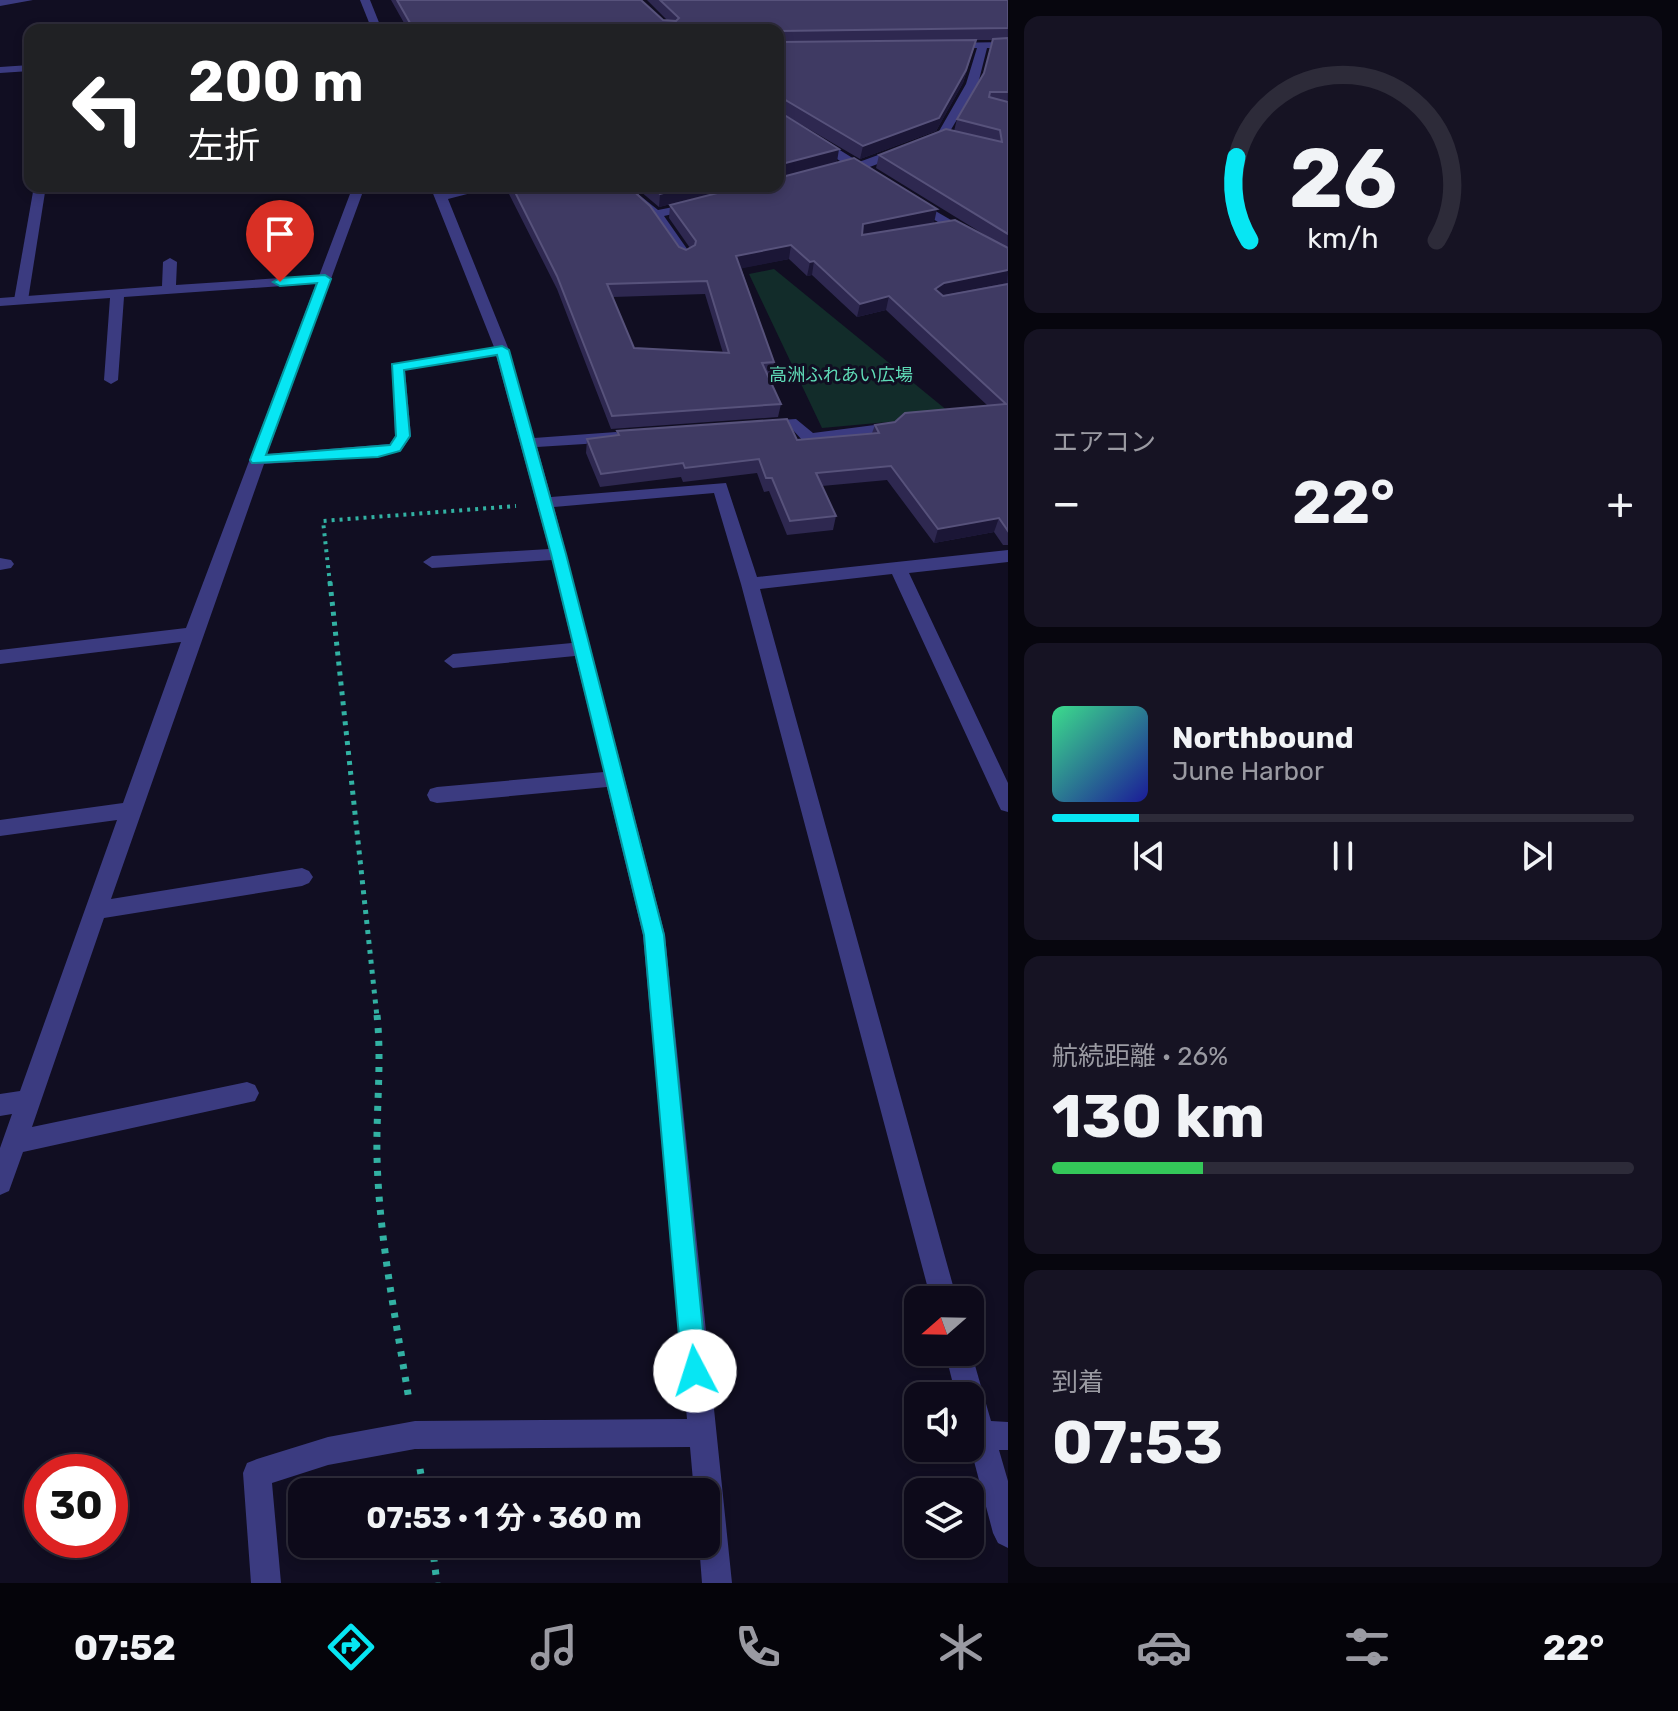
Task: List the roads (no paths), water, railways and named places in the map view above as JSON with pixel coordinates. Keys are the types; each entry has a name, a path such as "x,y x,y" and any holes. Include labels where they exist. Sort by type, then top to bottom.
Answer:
{"street":[{"path":"0,3 28,0"},
{"path":"365,0 375,24"},
{"path":"837,169 949,137 972,84 983,45"},
{"path":"939,46 1008,45"},
{"path":"0,70 24,68"},
{"path":"784,120 884,184"},
{"path":"21,300 39,192"},
{"path":"0,1183 193,634 357,192"},
{"path":"438,192 502,350 559,554 654,935 717,1583"},
{"path":"629,192 656,214 685,256"},
{"path":"897,192 944,228 1006,257"},
{"path":"656,214 702,203"},
{"path":"169,290 170,262"},
{"path":"0,302 325,279"},
{"path":"111,380 117,293"},
{"path":"257,460 378,452 395,448 403,436 397,367 502,350"},
{"path":"751,427 796,424 809,438 890,428"},
{"path":"528,443 630,436"},
{"path":"545,503 720,487 750,584 940,1286"},
{"path":"432,562 559,554"},
{"path":"750,584 1008,556"},
{"path":"898,568 1008,804"},
{"path":"0,657 193,634"},
{"path":"453,661 581,649"},
{"path":"437,795 616,779"},
{"path":"0,828 131,810"},
{"path":"96,910 302,877"},
{"path":"14,1142 247,1093"},
{"path":"0,1105 29,1101"},
{"path":"964,1366 994,1435 1008,1533"},
{"path":"266,1583 257,1473 328,1451 415,1435 701,1433"}],"park label":[{"name":"高洲ふれあい広場","path":"841,375"}]}
